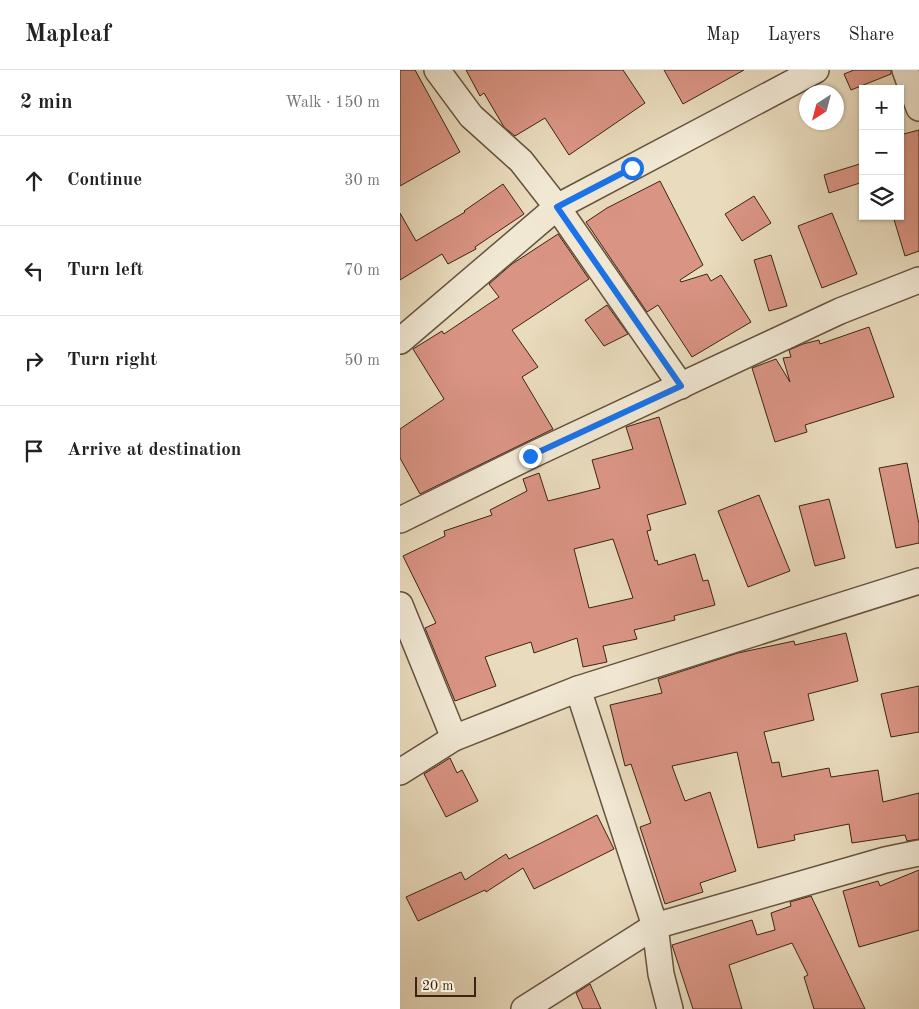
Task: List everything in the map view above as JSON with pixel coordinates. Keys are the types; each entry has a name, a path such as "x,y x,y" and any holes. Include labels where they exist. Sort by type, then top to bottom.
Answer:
{"street":[{"path":"437,70 471,116 521,160 557,207 681,386"},
{"path":"400,341 557,207 816,70"},
{"path":"905,70 919,108"},
{"path":"400,520 530,456 840,310 919,280"},
{"path":"400,772 454,738 578,689 919,581"},
{"path":"400,605 454,738"},
{"path":"578,689 655,926 661,974 670,1009"},
{"path":"524,1009 655,926 885,860 919,854"}],"building":[{"path":"400,70 415,70 460,152 400,186"},
{"path":"466,70 623,70 645,103 569,155 545,118 515,136 504,127 484,93 480,96"},
{"path":"664,70 744,70 683,104"},
{"path":"854,70 891,70 891,74 859,85 859,87 851,90 844,74"},
{"path":"919,130 919,251 905,256 894,220 904,220 904,134"},
{"path":"859,164 859,183 829,193 824,175"},
{"path":"660,181 703,265 680,280 681,282 707,274 711,281 721,275 751,322 692,357 658,305 647,312 586,222 607,208"},
{"path":"503,184 524,214 475,247 476,249 448,264 442,254 400,280 400,213 416,241 465,212"},
{"path":"754,196 771,223 742,241 725,214"},
{"path":"832,213 857,274 822,288 798,226"},
{"path":"558,234 589,279 512,330 538,367 522,377 553,429 420,494 400,458 400,429 444,399 413,349 442,331 444,334 499,297 489,284 512,264"},
{"path":"771,255 787,306 769,311 754,260"},
{"path":"607,305 628,334 604,346 585,320"},
{"path":"869,327 894,397 805,425 807,432 775,442 752,368 776,359 790,382 783,358 791,357 789,350 819,340 820,344"},
{"path":"659,417 686,504 647,515 651,530 647,531 655,561 657,560 658,565 695,554 703,581 708,580 715,605 674,616 675,620 634,630 637,639 603,646 607,662 583,667 577,638 534,653 531,642 485,657 496,686 455,701 425,628 436,623 403,556 445,536 444,531 492,515 490,510 527,491 523,479 539,473 548,501 600,488 592,460 633,449 626,427","holes":["613,539 633,598 589,608 574,549"]},
{"path":"907,463 919,524 919,543 896,548 879,468"},
{"path":"759,495 790,571 748,587 718,511"},
{"path":"829,499 845,558 815,566 799,506"},
{"path":"846,633 858,681 808,694 814,720 764,732 772,763 779,762 782,777 829,768 831,777 878,770 883,802 919,793 919,839 907,841 905,835 852,843 849,824 794,835 795,840 758,848 737,752 672,766 685,801 710,792 736,871 700,883 703,892 665,904 640,827 651,823 631,764 625,766 610,705 662,693 658,679 738,653 794,641 795,645"},
{"path":"919,686 919,732 891,737 881,694"},
{"path":"450,758 457,773 462,770 478,801 446,817 424,774"},
{"path":"597,815 614,849 534,889 523,868 486,892 485,890 418,921 406,897 461,872 465,880 506,854 509,859"},
{"path":"919,870 919,930 859,947 843,891 878,881 880,886"},
{"path":"811,896 865,1009 814,1009 804,977 808,975 792,943 729,965 742,1009 693,1009 672,945 752,920 757,935 775,930 771,913 791,906 790,902"},
{"path":"590,984 601,1009 583,1009 576,993"}],"route":[{"path":"530,456 681,386 557,207 632,168"}]}
